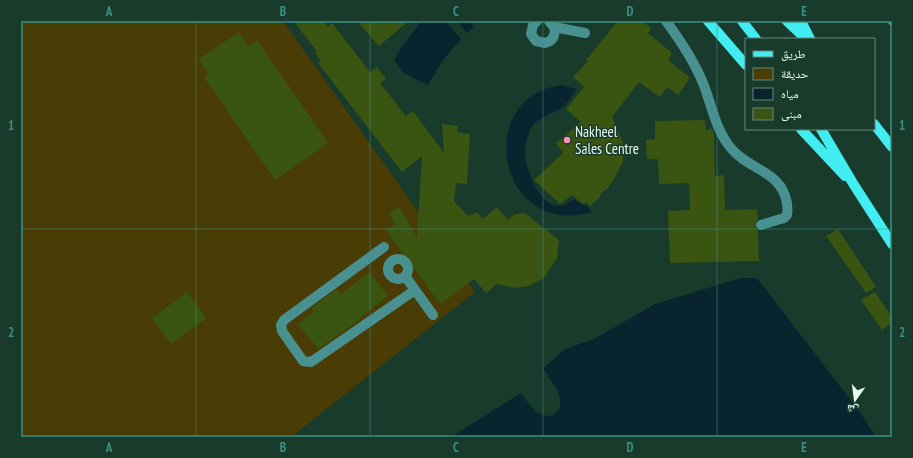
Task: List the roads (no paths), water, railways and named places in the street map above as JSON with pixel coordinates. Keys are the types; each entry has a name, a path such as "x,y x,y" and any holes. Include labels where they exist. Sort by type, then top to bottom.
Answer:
{"main road":[{"path":"708,21 745,64"},
{"path":"742,21 755,38"},
{"path":"787,21 805,38"},
{"path":"801,21 810,38"},
{"path":"875,125 892,147"},
{"path":"802,130 854,185"},
{"path":"822,130 854,185 892,244"}],"lane":[{"path":"537,21 532,25 531,34 536,41 540,43 545,44 552,39 555,31 552,24"},
{"path":"666,21 698,71 717,126 724,138 742,159 772,177 784,190 788,215 784,218 761,225"},
{"path":"552,24 585,33"},
{"path":"384,247 284,320 281,325 282,331 303,361 311,362 415,290"},
{"path":"404,276 433,316"}],"water":[{"path":"422,21 445,21 461,39 443,60 428,85 404,73 394,61 402,46"},
{"path":"457,21 468,21 474,27 467,33"},
{"path":"561,85 577,89 564,106 534,124 527,138 525,158 533,182 543,198 549,203 556,206 563,205 574,199 583,205 586,205 592,212 560,215 535,205 517,187 508,163 507,138 515,114 533,95"},
{"path":"741,278 757,278 860,412 876,437 451,437 521,393 538,412 548,416 554,414 560,408 557,390 543,369 565,349 594,339 655,304"}],"place":[{"name":"Nakheel Sales Centre","path":"567,140"}]}
